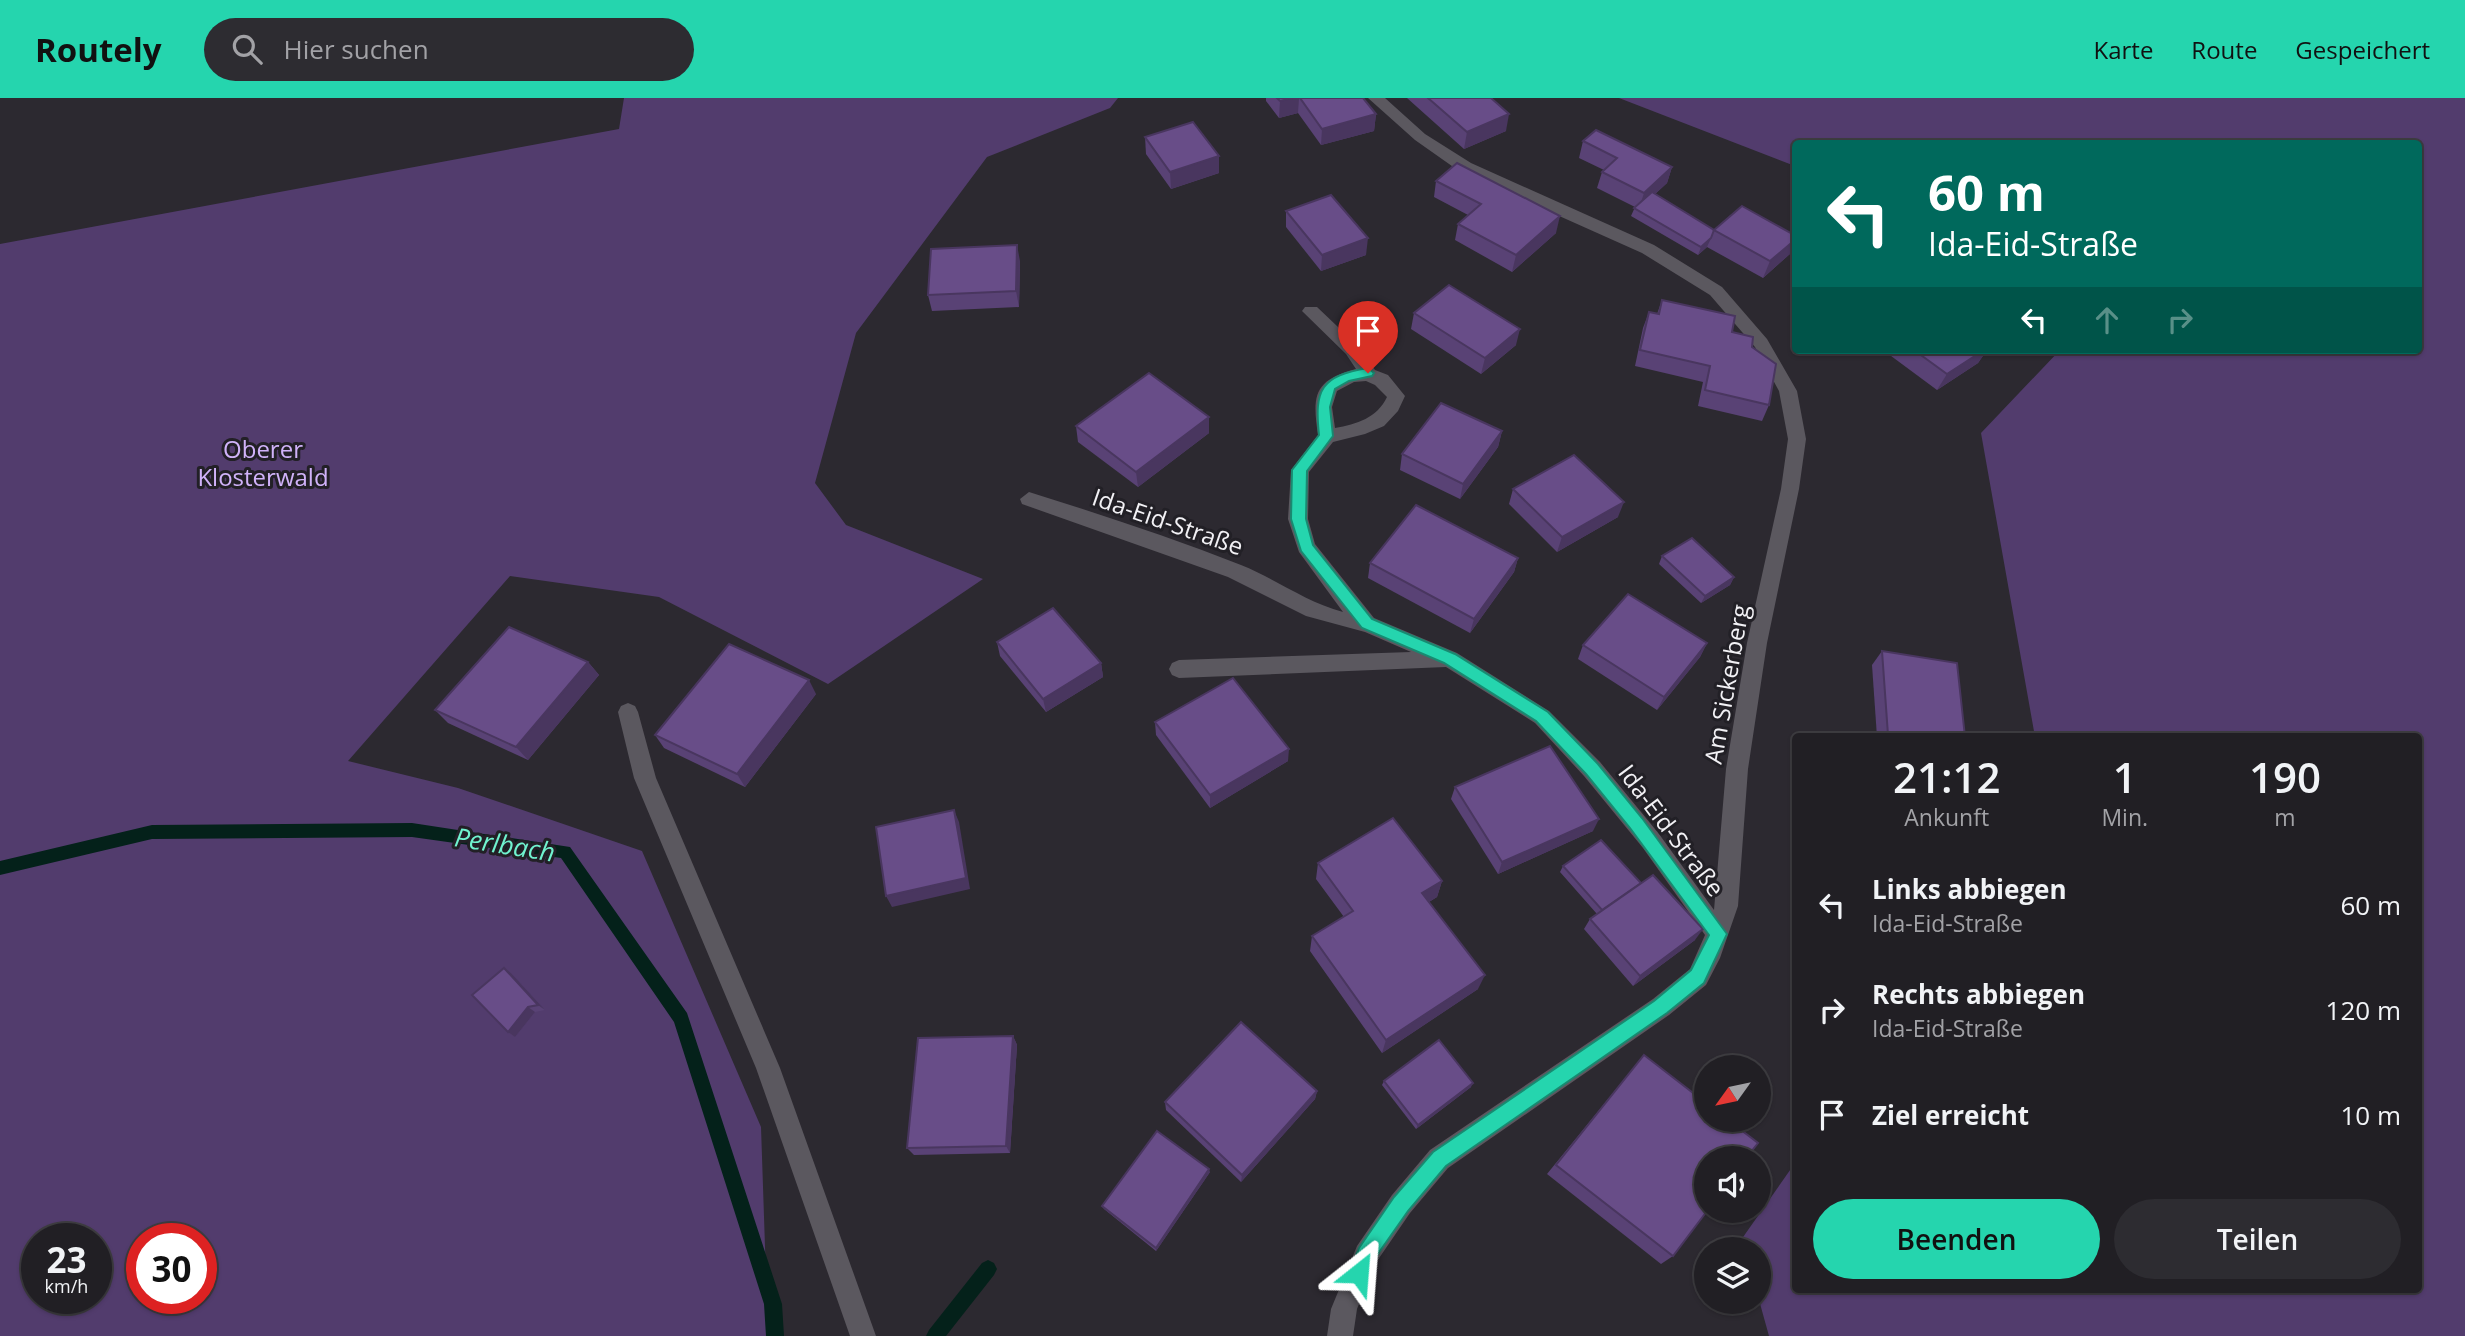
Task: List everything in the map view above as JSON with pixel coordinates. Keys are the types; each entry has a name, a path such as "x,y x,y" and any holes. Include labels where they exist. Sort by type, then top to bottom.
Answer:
{"street":[{"name":"Am Sickerberg","path":"1340,1336 1344,1309 1366,1255 1401,1204 1439,1159 1661,1007 1698,976 1718,934 1727,906 1737,769 1757,642 1790,489 1797,439 1788,391 1761,343 1716,290 1648,250 1465,167 1420,137 1377,98"},
{"path":"1311,312 1352,350 1368,373 1387,382 1396,396 1392,408 1377,423 1356,431 1326,436 1323,407 1329,387 1346,377 1368,373"},
{"name":"Ida-Eid-Straße","path":"1326,436 1300,470 1298,519 1306,547 1367,624"},
{"name":"Ida-Eid-Straße","path":"1028,499 1238,572 1290,601 1340,622 1367,624 1450,659 1542,717 1592,769 1643,831 1718,934"},
{"path":"1179,669 1450,659"},
{"path":"628,712 645,778 768,1068 863,1336"}],"green space":[{"name":"Oberer Klosterwald","path":"624,98 1118,98 1110,108 987,157 856,333 815,483 846,525 983,579 828,684 659,597 510,576 348,761 458,788 642,851 761,1127 768,1336 0,1336 0,244 619,129"},
{"path":"1619,98 2465,98 2465,1336 1769,1336 1763,1314 1771,1314 1771,1237 1743,1237 1753,1223 1771,1223 1771,1197 1792,1167 1792,1293 2422,1293 2422,733 2034,733 1981,433 2056,354 2422,354 2422,140 1792,140 1792,165"}],"building":[{"path":"1300,98 1363,98 1376,114 1322,129"},
{"path":"1428,98 1491,98 1509,114 1467,132"},
{"path":"1193,122 1219,156 1170,172 1145,137"},
{"path":"1596,130 1672,167 1644,193 1602,172 1617,158 1583,141"},
{"path":"1457,163 1560,216 1516,255 1458,224 1481,204 1436,181"},
{"path":"1652,192 1714,230 1711,238 1701,247 1634,208"},
{"path":"1331,195 1368,238 1322,255 1286,211"},
{"path":"1742,206 1792,234 1792,242 1770,261 1714,230"},
{"path":"1017,245 1016,291 928,295 931,249"},
{"path":"1449,285 1520,329 1485,358 1414,313"},
{"path":"1662,300 1735,316 1732,332 1753,337 1752,347 1776,364 1769,405 1705,390 1710,366 1640,350 1649,312 1659,314"},
{"path":"1920,354 1978,354 1947,374"},
{"path":"1149,373 1209,417 1136,472 1076,426"},
{"path":"1441,403 1502,431 1463,484 1402,454"},
{"path":"1574,455 1624,502 1562,537 1513,489"},
{"path":"1416,505 1518,558 1474,619 1370,563"},
{"path":"1692,538 1734,577 1705,596 1662,556"},
{"path":"1628,594 1707,643 1664,697 1583,645"},
{"path":"1053,608 1101,663 1043,699 997,642"},
{"path":"509,627 588,662 516,747 435,710"},
{"path":"729,644 809,680 737,774 655,735"},
{"path":"1882,651 1957,663 1965,733 1888,733"},
{"path":"1233,678 1289,749 1210,795 1155,722"},
{"path":"1550,746 1599,819 1502,862 1455,787"},
{"path":"954,810 966,878 886,896 876,827"},
{"path":"1393,818 1442,881 1422,893 1485,975 1386,1040 1312,936 1353,911 1318,863"},
{"path":"1601,840 1641,883 1602,910 1563,866"},
{"path":"1653,875 1703,929 1640,976 1590,919"},
{"path":"504,968 538,1005 528,1007 508,1032 472,995"},
{"path":"1241,1022 1317,1091 1242,1175 1165,1102"},
{"path":"1013,1036 1006,1146 907,1148 918,1038"},
{"path":"1439,1040 1473,1083 1418,1125 1384,1081"},
{"path":"1644,1055 1694,1094 1694,1132 1744,1132 1758,1143 1756,1146 1694,1146 1694,1223 1698,1223 1673,1256 1556,1165"},
{"path":"1157,1131 1209,1169 1156,1248 1102,1206"}],"waterway":[{"name":"Perlbach","path":"0,868 152,832 412,830 565,852 681,1018 773,1304 775,1336"},
{"path":"935,1336 988,1269"}],"route":[{"path":"1359,1273 1366,1255 1401,1204 1439,1159 1661,1007 1698,976 1718,934 1651,841 1592,769 1542,717 1500,688 1450,659 1367,624 1348,604 1306,547 1298,519 1297,492 1300,470 1326,436 1323,407 1329,387 1346,377 1368,373"}]}
